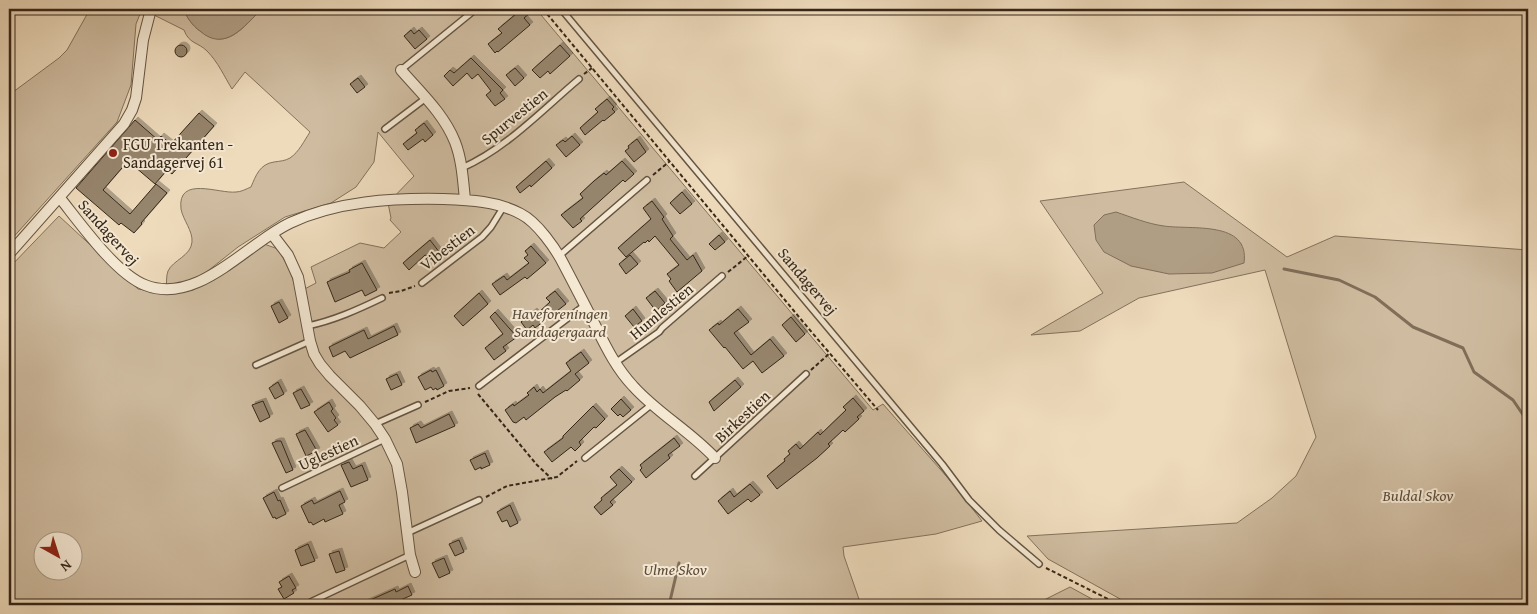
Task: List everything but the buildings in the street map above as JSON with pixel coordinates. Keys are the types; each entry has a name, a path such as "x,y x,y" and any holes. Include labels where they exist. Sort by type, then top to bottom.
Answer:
{"street":[{"name":"Sandagervej","path":"9,254 124,124 136,98 143,40 151,9"},
{"path":"401,70 443,118 455,142 462,168 465,200"},
{"name":"Sandagervej","path":"60,198 106,253 129,276 145,285 162,290 175,290 202,281 288,224 309,215 341,206 413,199 465,200 491,202 504,206 524,215 543,234 559,256 615,363 631,384 651,405 701,443 715,458"},
{"path":"272,234 288,255 298,276 310,342 320,364 375,424 385,439 397,464 410,555 415,572"}],"lane":[{"path":"401,70 476,9"},
{"name":"Sandagervej","path":"561,9 942,464 970,500 1000,530 1039,564"},
{"name":"Spurvestien","path":"462,168 500,147 579,79"},
{"path":"385,129 426,98"},
{"path":"559,256 647,180"},
{"name":"Vibestien","path":"422,283 482,237 504,206"},
{"name":"Humlestien","path":"615,363 660,332 662,328 722,276"},
{"path":"307,326 320,324 382,298"},
{"path":"478,386 585,305"},
{"path":"256,365 310,342"},
{"name":"Birkestien","path":"695,476 806,374"},
{"path":"375,424 418,405"},
{"path":"585,458 651,405"},
{"name":"Uglestien","path":"282,488 385,439"},
{"path":"407,533 479,500"},
{"path":"304,605 410,555"}],"path":[{"path":"543,9 878,410"},
{"path":"647,180 670,160"},
{"path":"722,276 748,256"},
{"path":"382,298 392,292 401,291 422,283"},
{"path":"806,374 830,353"},
{"path":"418,405 449,391 474,388 538,465 552,478"},
{"path":"479,500 507,486 557,477 583,456 585,458"},
{"path":"1039,564 1120,605"}],"green space":[{"path":"90,9 142,9 136,24 131,85 117,122 9,242 9,95 67,50"},
{"path":"157,9 184,9 188,18 197,29 210,37 218,39 234,35 262,9 536,9 873,410 883,404 954,485 982,521 936,534 843,547 844,556 861,605 9,605 9,268 59,216 138,289 172,294 193,290 264,244 278,249 290,270 297,293 316,283 311,267 360,243 384,248 401,232 390,220 388,203 414,176 378,132 374,162 356,187 331,203 285,217 238,247 204,274 179,286 166,287 170,267 189,251 191,247 191,234 181,209 182,199 186,192 201,188 238,192 251,187 257,174 265,165 293,156 310,132 245,72 232,89 211,55 188,38 184,30 154,15"},
{"name":"Buldal Skov","path":"1184,182 1287,257 1335,236 1528,250 1528,605 1131,605 1048,559 1027,536 1237,523 1272,498 1296,476 1316,437 1265,270 1139,298 1080,331 1031,335 1103,293 1040,201"},
{"path":"1070,587 1103,605 1034,605"}],"shaded area":[{"path":"184,9 262,9 234,35 218,39 209,37 197,29 188,18"},
{"path":"1116,212 1158,225 1203,228 1228,233 1238,240 1243,249 1244,263 1212,273 1169,274 1131,266 1104,252 1096,240 1094,225 1104,215"}],"waterway":[{"path":"1284,269 1339,280 1375,297 1413,327 1463,348 1474,372 1513,400 1528,422"},
{"path":"669,605 679,563"}],"place":[{"name":"FGU Trekanten - Sandagervej 61","path":"113,153"}],"park label":[{"name":"Haveforeningen Sandagergaard","path":"560,322"},
{"name":"Ulme Skov","path":"675,569"}]}
